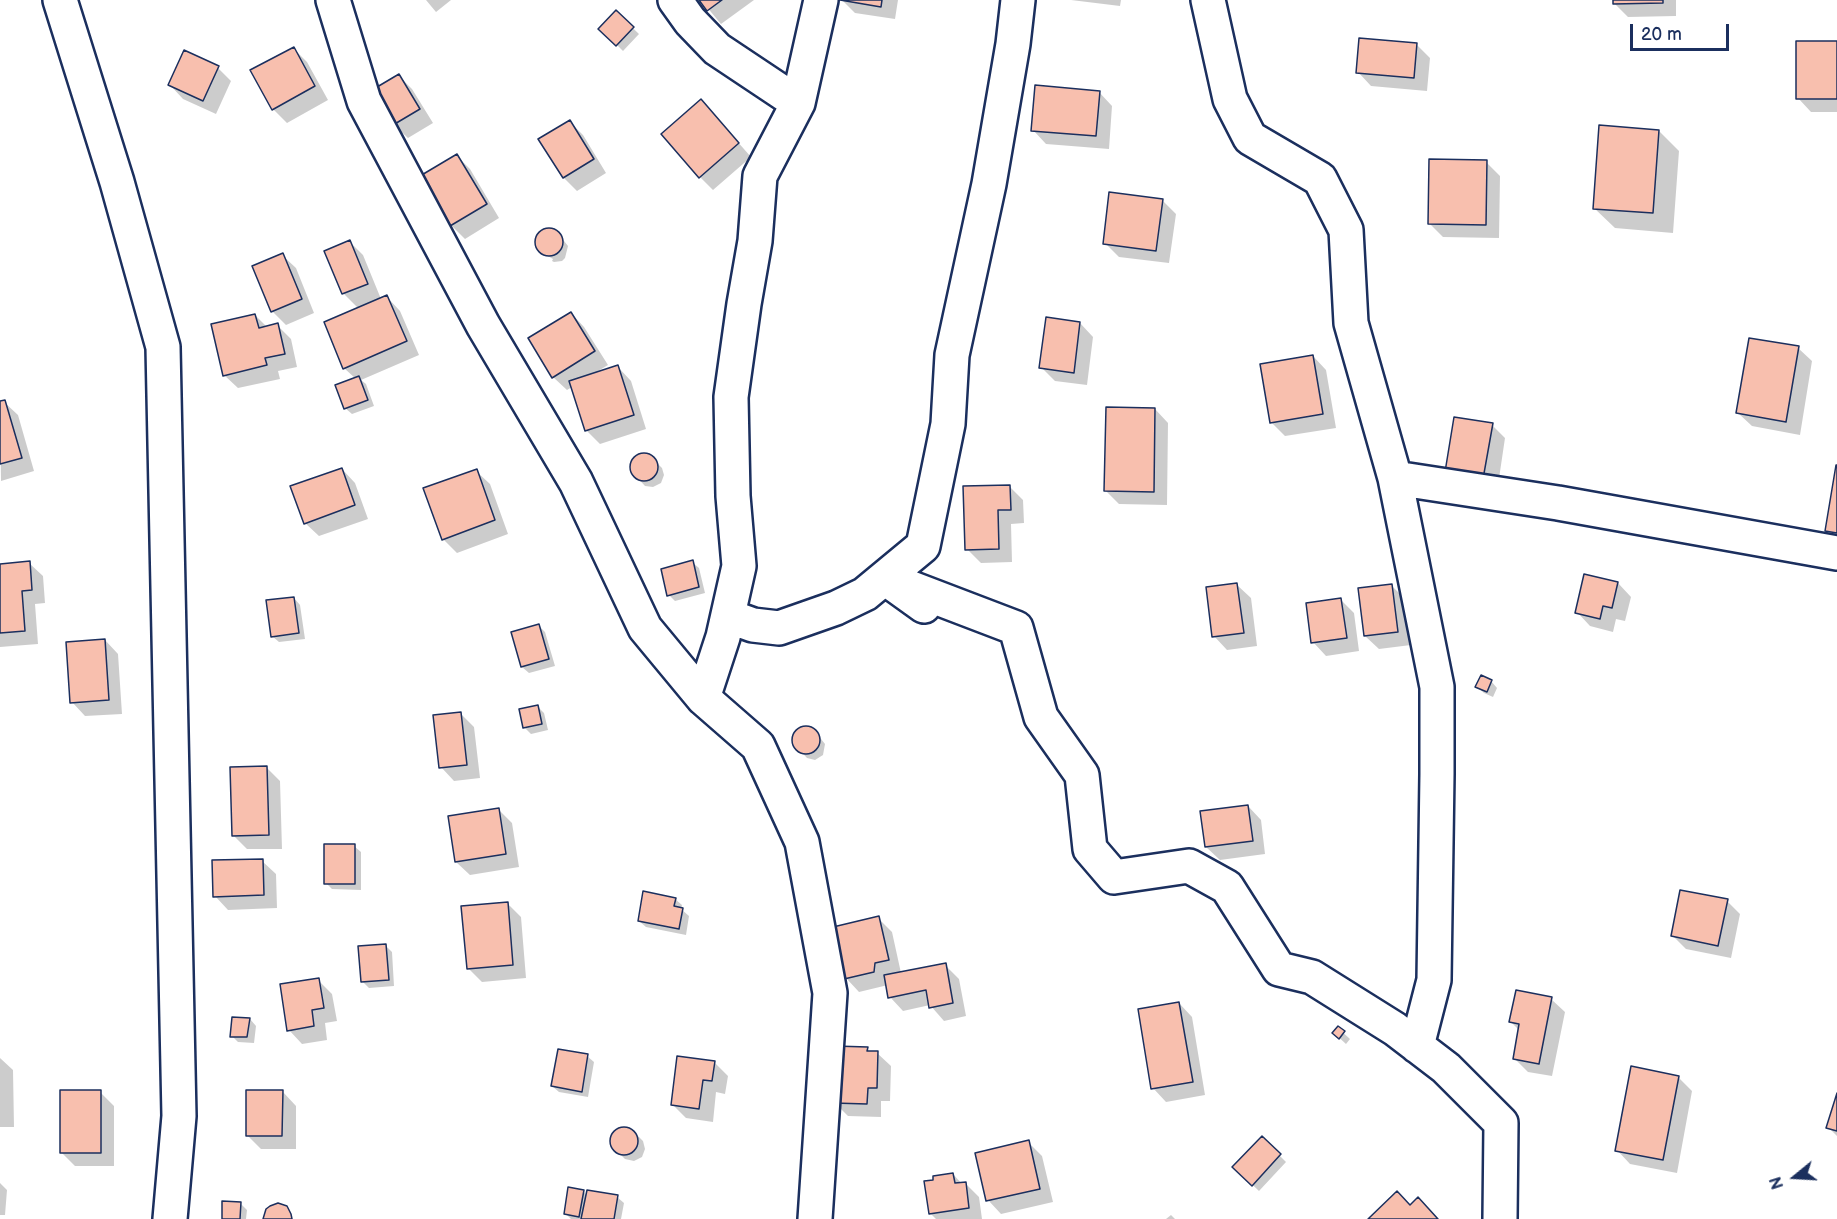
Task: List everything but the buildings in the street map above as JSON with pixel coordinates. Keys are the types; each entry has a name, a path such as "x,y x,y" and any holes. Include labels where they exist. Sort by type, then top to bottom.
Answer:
{"street":[{"path":"60,0 117,182 163,347 179,1116 170,1219"},
{"path":"333,0 364,101 483,325 576,482 645,628 703,698 758,746 802,842 830,993 815,1219"},
{"path":"675,0 690,21 717,49 798,103"},
{"path":"703,698 723,637 739,566 733,496 731,397 755,241 760,177 798,103 821,0"},
{"path":"728,616 753,625 779,628 836,608 865,594 923,546 948,424 952,355 989,184 1013,44 1018,0"},
{"path":"1208,0 1230,99 1250,138 1320,179 1346,230 1351,323 1395,478 1437,687 1434,980 1417,1046"},
{"path":"1395,478 1558,503 1837,553"},
{"path":"885,578 924,606"},
{"path":"885,578 1016,628 1041,717 1082,775 1090,849 1114,877 1189,866 1227,886 1279,969 1312,977 1395,1029 1446,1068 1501,1123 1500,1219"}]}
